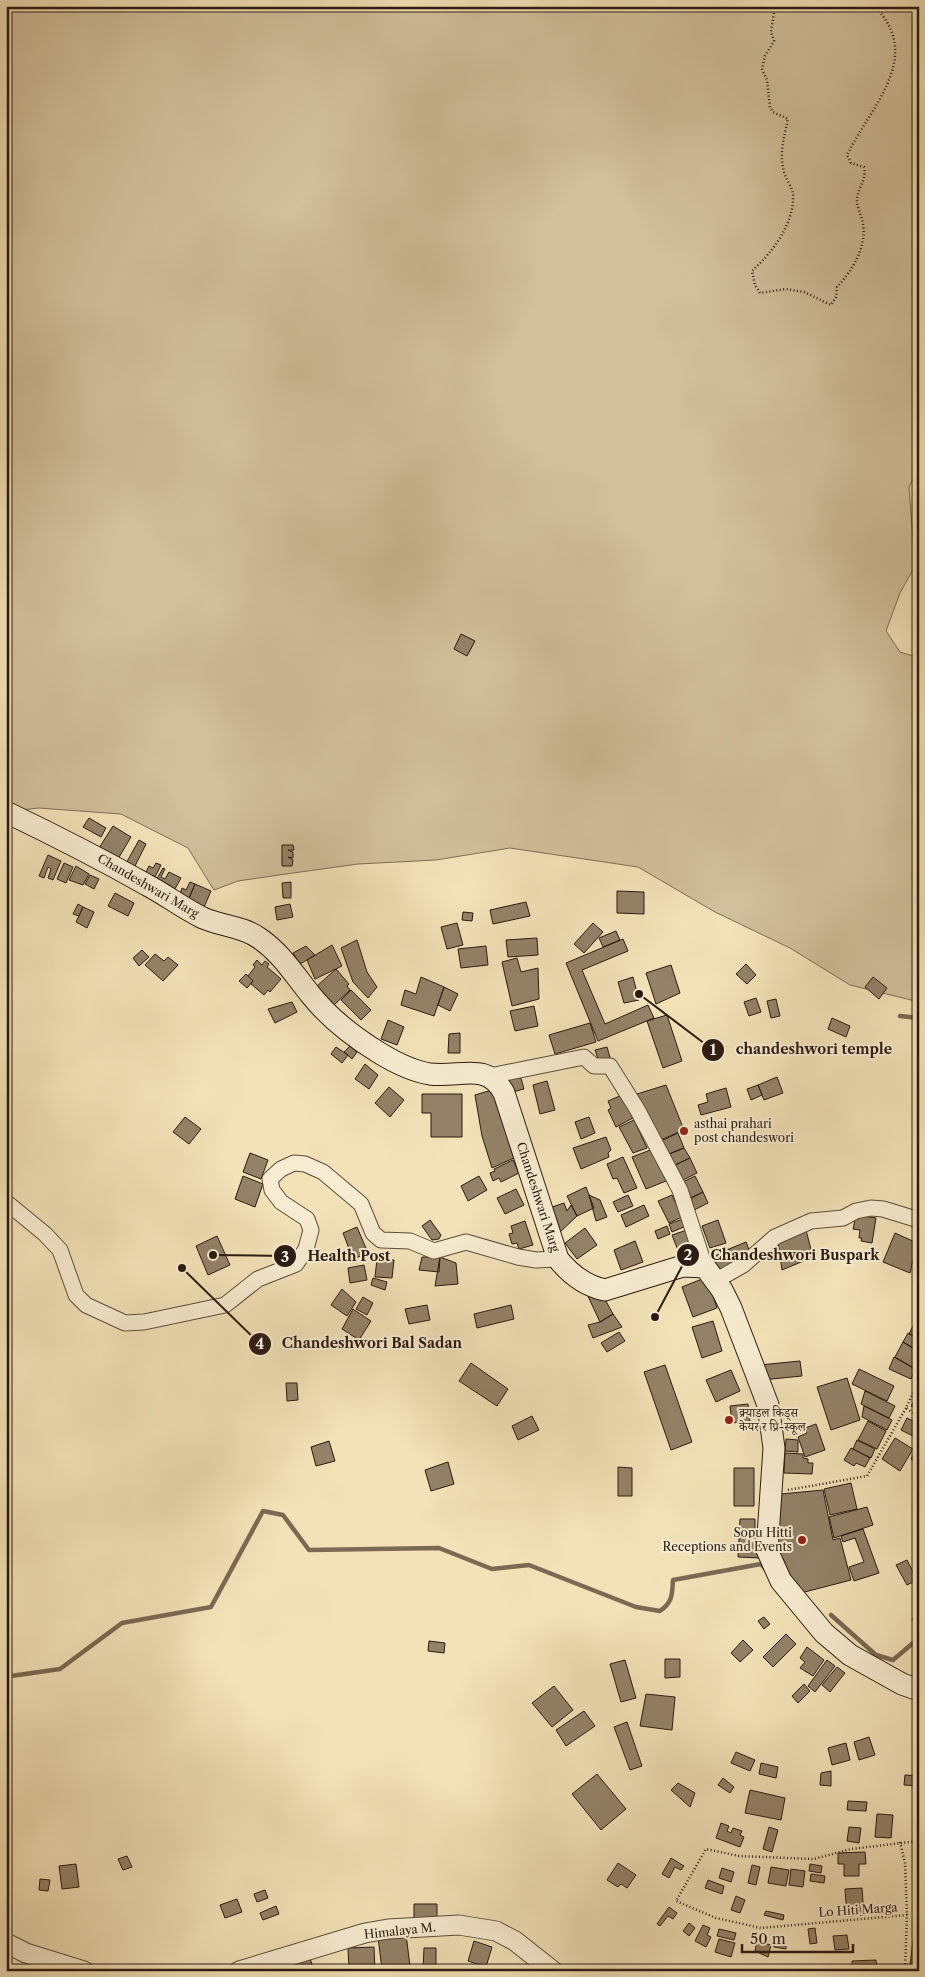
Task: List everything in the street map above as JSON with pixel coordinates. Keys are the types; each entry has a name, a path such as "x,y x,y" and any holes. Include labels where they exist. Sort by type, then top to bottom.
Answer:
{"main road":[{"name":"Chandeshwari Marg","path":"6,812 80,848 204,918 236,926 258,937 290,967 333,1020 381,1054 411,1069 429,1074 450,1075 482,1072 498,1082 504,1093 558,1259 576,1278 595,1288 605,1290 683,1266 710,1274"},
{"path":"710,1274 731,1308 768,1405 774,1448 767,1550 781,1581 824,1633 850,1655 902,1684 919,1690"}],"street":[{"path":"490,1076 584,1057 594,1066 610,1066 637,1109 680,1190 710,1274 744,1266 775,1236 811,1221 843,1218 856,1211 871,1208 919,1220"},
{"path":"6,1202 45,1234 60,1250 76,1295 86,1305 126,1323 144,1322 225,1305 258,1279 296,1264 306,1249 311,1230 307,1219 281,1202 272,1190 270,1179 281,1169 294,1163 305,1164 323,1172 340,1185 361,1204 373,1233 381,1240 410,1241 434,1251 466,1242 518,1257 536,1260 558,1259"},
{"name":"Himalaya M.","path":"240,1971 365,1933 388,1929 459,1926 496,1931 515,1941 548,1969"},
{"path":"6,1943 26,1953 84,1971"}],"path":[{"path":"775,6 771,32 774,41 765,56 762,69 767,80 772,112 788,119 781,157 793,193 789,215 782,234 766,259 752,271 755,285 760,293 786,288 804,292 831,305 836,296 837,287 852,270 863,238 864,225 857,200 866,175 864,167 851,163 847,155 878,111 893,83"},
{"path":"874,6 886,15 894,27"},
{"path":"770,1493 867,1476 906,1408 919,1380"},
{"path":"906,1408 919,1417"},
{"path":"912,1619 919,1620"},
{"name":"Lo Hiti Marga","path":"905,1971 907,1915 761,1928 716,1918 676,1901 706,1849 739,1856 814,1859 851,1849 919,1841"},
{"path":"900,1842 905,1863 907,1915"}],"shaded area":[{"path":"6,6 919,6 919,468 909,487 915,566 900,593 886,631 900,652 919,658 919,1002 850,985 790,948 715,912 638,867 510,848 436,860 358,864 286,874 238,881 214,890 188,848 121,814 39,808 12,811 6,808"}],"building":[{"path":"461,634 475,641 467,656 454,649"},
{"path":"89,818 106,828 101,837 83,827"},
{"path":"113,826 131,837 118,859 99,848"},
{"path":"139,840 146,844 132,872 124,867"},
{"path":"282,845 293,845 294,850 288,850 293,852 293,858 288,857 293,860 292,866 282,866"},
{"path":"48,855 61,861 53,880 48,878 51,869 48,867 44,878 39,876"},
{"path":"64,863 73,867 66,883 57,879"},
{"path":"156,863 161,865 152,883 138,876 141,869 146,872 149,866 153,868"},
{"path":"76,866 89,874 83,885 69,880"},
{"path":"163,868 165,869 161,877 165,879 169,872 181,878 171,896 153,886"},
{"path":"90,875 99,879 94,889 85,884"},
{"path":"190,882 195,884 187,903 179,898 182,888 186,890"},
{"path":"291,882 291,898 283,898 282,883"},
{"path":"195,884 211,891 202,912 187,903"},
{"path":"617,891 644,892 644,914 617,913"},
{"path":"115,893 134,903 128,916 108,906"},
{"path":"526,902 530,916 493,924 490,910"},
{"path":"78,904 83,907 79,916 73,914"},
{"path":"290,904 293,917 277,920 275,907"},
{"path":"83,907 94,912 87,928 76,922"},
{"path":"463,912 473,913 472,921 462,920"},
{"path":"457,923 463,945 447,949 441,927"},
{"path":"593,923 603,932 584,953 574,944"},
{"path":"616,931 620,940 603,947 599,938"},
{"path":"537,938 538,955 508,957 506,940"},
{"path":"623,939 628,951 582,970 605,1024 648,1005 654,1018 598,1041 566,963"},
{"path":"357,940 367,972 377,987 368,998 353,982 341,948"},
{"path":"332,945 342,966 315,979 307,960"},
{"path":"306,946 315,955 300,964 293,953"},
{"path":"486,946 488,965 461,968 458,949"},
{"path":"142,950 149,957 139,966 133,958"},
{"path":"155,954 164,961 168,957 178,965 163,981 145,965"},
{"path":"517,958 521,972 538,968 539,999 512,1006 502,962"},
{"path":"257,960 262,965 265,961 269,964 267,967 281,979 270,992 268,990 264,995 251,984 253,981 248,976 255,967 253,965"},
{"path":"746,964 756,975 747,984 736,974"},
{"path":"671,965 680,993 656,1004 646,973"},
{"path":"336,969 349,984 347,986 350,990 334,1005 317,986"},
{"path":"246,974 253,981 247,988 239,981"},
{"path":"421,977 444,987 434,1016 401,1005 405,990 416,994"},
{"path":"633,977 639,1000 624,1003 618,982"},
{"path":"873,977 887,988 879,999 865,987"},
{"path":"444,987 458,994 450,1011 438,1005"},
{"path":"351,990 371,1010 361,1020 341,1000"},
{"path":"756,998 761,1012 749,1016 744,1002"},
{"path":"776,999 780,1016 771,1018 767,1001"},
{"path":"292,1002 297,1012 275,1023 268,1009"},
{"path":"534,1006 538,1026 515,1031 510,1011"},
{"path":"667,1015 682,1061 663,1068 647,1021"},
{"path":"832,1018 850,1026 846,1037 828,1029"},
{"path":"388,1020 404,1027 397,1045 381,1039"},
{"path":"590,1023 596,1042 555,1054 549,1035"},
{"path":"460,1033 460,1053 448,1053 449,1034"},
{"path":"350,1046 357,1052 352,1059 344,1052"},
{"path":"336,1047 348,1055 342,1063 331,1054"},
{"path":"607,1047 611,1061 600,1064 595,1050"},
{"path":"365,1064 378,1075 369,1089 355,1079"},
{"path":"520,1075 524,1089 509,1093 506,1079"},
{"path":"777,1077 783,1093 764,1100 758,1085"},
{"path":"547,1081 555,1110 540,1114 533,1085"},
{"path":"666,1085 684,1130 658,1141 646,1119 637,1094"},
{"path":"758,1085 762,1095 751,1100 747,1089"},
{"path":"389,1087 404,1100 390,1117 375,1103"},
{"path":"726,1088 731,1107 701,1115 698,1105 708,1102 706,1094"},
{"path":"492,1090 514,1158 492,1168 482,1136 475,1095"},
{"path":"422,1094 462,1094 462,1137 431,1137 431,1113 422,1113"},
{"path":"622,1095 633,1118 616,1127 608,1110 611,1108 608,1101"},
{"path":"185,1117 201,1129 189,1144 173,1132"},
{"path":"589,1117 595,1133 581,1139 575,1122"},
{"path":"634,1120 647,1148 633,1153 619,1127"},
{"path":"678,1133 684,1148 669,1154 661,1141"},
{"path":"606,1137 611,1150 608,1153 609,1157 581,1169 573,1148"},
{"path":"684,1148 690,1158 675,1165 669,1154"},
{"path":"653,1149 666,1181 646,1189 632,1157"},
{"path":"250,1153 268,1160 261,1179 243,1172"},
{"path":"623,1157 637,1188 624,1193 617,1178 613,1179 607,1164"},
{"path":"690,1158 697,1173 683,1180 675,1165"},
{"path":"513,1160 519,1173 501,1182 499,1178 493,1181 490,1173 495,1171 494,1169"},
{"path":"243,1176 263,1184 255,1207 235,1199"},
{"path":"479,1176 487,1190 468,1201 461,1186"},
{"path":"695,1176 703,1192 688,1199 681,1183"},
{"path":"586,1187 594,1208 577,1216 567,1196"},
{"path":"516,1189 524,1205 505,1214 497,1198"},
{"path":"703,1192 708,1203 694,1210 688,1200"},
{"path":"589,1195 600,1200 607,1217 596,1221"},
{"path":"628,1195 633,1206 618,1212 613,1202"},
{"path":"672,1195 682,1217 669,1223 658,1201"},
{"path":"564,1203 567,1211 571,1205 577,1216 559,1233 549,1208"},
{"path":"644,1205 649,1216 626,1227 621,1215"},
{"path":"856,1215 876,1218 872,1243 861,1241 862,1238 859,1238 860,1230 853,1229"},
{"path":"683,1219 686,1226 672,1232 669,1224"},
{"path":"430,1220 441,1235 439,1239 432,1240 422,1226"},
{"path":"718,1220 726,1243 710,1248 702,1226"},
{"path":"525,1221 533,1245 519,1249 517,1243 512,1244 509,1234 513,1233 511,1226"},
{"path":"667,1226 670,1234 658,1239 655,1231"},
{"path":"357,1227 368,1253 353,1259 343,1233"},
{"path":"585,1228 597,1245 577,1259 565,1243"},
{"path":"687,1230 694,1248 679,1253 672,1235"},
{"path":"806,1230 813,1257 782,1270 778,1242"},
{"path":"895,1233 917,1243 910,1273 883,1262"},
{"path":"217,1236 230,1265 208,1275 196,1246"},
{"path":"635,1241 643,1262 621,1270 614,1250"},
{"path":"746,1242 752,1257 736,1264 729,1249"},
{"path":"729,1249 736,1264 720,1272 713,1257"},
{"path":"422,1257 440,1257 439,1272 419,1270"},
{"path":"440,1257 456,1263 458,1284 435,1286"},
{"path":"377,1259 394,1260 392,1278 375,1277"},
{"path":"364,1265 367,1280 350,1283 348,1268"},
{"path":"707,1277 717,1308 693,1317 682,1287"},
{"path":"373,1278 387,1282 385,1290 371,1285"},
{"path":"342,1289 356,1302 347,1316 331,1305"},
{"path":"586,1292 602,1294 613,1314 600,1322"},
{"path":"363,1297 373,1303 367,1315 356,1309"},
{"path":"427,1305 430,1320 409,1324 405,1309"},
{"path":"511,1305 514,1319 477,1328 474,1314"},
{"path":"353,1309 371,1321 359,1340 342,1329"},
{"path":"613,1314 622,1327 593,1338 588,1325 600,1322"},
{"path":"917,1318 919,1319 919,1338 909,1334"},
{"path":"713,1321 722,1351 702,1358 692,1327"},
{"path":"619,1332 625,1341 607,1352 601,1343"},
{"path":"908,1333 919,1339 919,1351 903,1342"},
{"path":"903,1342 919,1352 917,1370 895,1357"},
{"path":"894,1357 915,1369 911,1379 889,1369"},
{"path":"800,1361 802,1376 762,1380 760,1365"},
{"path":"471,1363 508,1389 497,1406 459,1381"},
{"path":"665,1365 692,1442 671,1450 644,1372"},
{"path":"859,1369 894,1386 887,1401 852,1384"},
{"path":"731,1370 740,1391 716,1402 706,1380"},
{"path":"847,1378 860,1420 831,1430 817,1387"},
{"path":"286,1383 297,1383 298,1400 287,1401"},
{"path":"865,1391 895,1406 889,1418 861,1404"},
{"path":"919,1395 919,1410 911,1406"},
{"path":"748,1404 750,1421 732,1423 730,1406"},
{"path":"864,1406 892,1420 887,1430 862,1417"},
{"path":"532,1416 539,1430 518,1440 512,1426"},
{"path":"907,1418 919,1424 919,1439 901,1430"},
{"path":"868,1421 886,1431 877,1449 858,1440"},
{"path":"816,1424 825,1450 805,1457 798,1437 807,1433 805,1428"},
{"path":"895,1438 913,1449 900,1471 882,1459"},
{"path":"786,1439 798,1440 798,1452 785,1451"},
{"path":"857,1440 875,1449 871,1458 853,1449"},
{"path":"329,1441 335,1461 316,1466 311,1447"},
{"path":"919,1444 919,1464 918,1465 911,1459"},
{"path":"851,1448 870,1458 865,1467 856,1463 854,1466 844,1460"},
{"path":"785,1453 803,1454 803,1458 808,1459 808,1463 813,1463 812,1474 784,1473"},
{"path":"448,1462 454,1484 431,1491 425,1470"},
{"path":"618,1467 632,1468 632,1496 618,1496"},
{"path":"734,1468 754,1468 754,1506 734,1506"},
{"path":"851,1483 857,1509 830,1515 824,1489"},
{"path":"823,1490 833,1540 840,1538 851,1580 797,1594 775,1556 781,1494"},
{"path":"867,1507 873,1525 834,1538 829,1517"},
{"path":"740,1519 755,1519 755,1532 761,1532 760,1558 738,1557"},
{"path":"863,1529 879,1573 854,1581 849,1567 864,1562 855,1538 843,1542 841,1536"},
{"path":"907,1560 917,1580 907,1585 896,1565"},
{"path":"764,1617 770,1624 764,1629 758,1621"},
{"path":"786,1634 796,1644 773,1667 763,1657"},
{"path":"743,1640 753,1650 740,1662 731,1653"},
{"path":"429,1641 445,1643 444,1653 428,1651"},
{"path":"807,1647 824,1660 813,1676 800,1668 805,1662 800,1658"},
{"path":"665,1659 680,1659 680,1677 665,1678"},
{"path":"625,1660 636,1698 621,1702 610,1664"},
{"path":"827,1660 835,1666 815,1692 808,1686"},
{"path":"837,1667 845,1673 830,1692 822,1685"},
{"path":"804,1684 810,1691 798,1703 792,1696"},
{"path":"554,1686 573,1710 552,1727 532,1703"},
{"path":"646,1694 675,1697 672,1730 640,1726"},
{"path":"584,1711 595,1726 566,1746 556,1730"},
{"path":"627,1722 642,1766 630,1770 614,1727"},
{"path":"869,1737 875,1755 859,1760 854,1742"},
{"path":"846,1743 850,1760 832,1765 828,1748"},
{"path":"736,1752 755,1760 750,1771 731,1763"},
{"path":"761,1763 778,1767 776,1778 759,1774"},
{"path":"831,1771 831,1786 820,1785 821,1773"},
{"path":"597,1774 626,1809 601,1830 572,1794"},
{"path":"905,1775 919,1776 919,1786 904,1785"},
{"path":"723,1778 734,1787 730,1793 718,1785"},
{"path":"678,1783 695,1793 690,1807 671,1790"},
{"path":"750,1790 785,1798 781,1820 745,1813"},
{"path":"848,1801 867,1802 866,1811 847,1810"},
{"path":"877,1814 893,1815 891,1838 875,1837"},
{"path":"721,1823 729,1826 727,1831 731,1833 733,1828 742,1831 740,1835 744,1837 740,1847 716,1838"},
{"path":"769,1827 778,1830 772,1852 763,1849"},
{"path":"849,1827 861,1828 859,1843 847,1841"},
{"path":"865,1852 866,1864 859,1864 859,1876 844,1876 844,1864 838,1864 838,1853"},
{"path":"127,1856 132,1867 123,1870 118,1859"},
{"path":"671,1858 684,1866 681,1870 675,1867 669,1878 662,1874"},
{"path":"618,1863 636,1875 627,1888 621,1884 618,1887 607,1880"},
{"path":"76,1864 79,1887 62,1889 59,1866"},
{"path":"810,1864 822,1866 821,1873 809,1871"},
{"path":"752,1865 760,1867 756,1885 748,1883"},
{"path":"771,1867 789,1870 786,1886 768,1883"},
{"path":"722,1868 734,1872 731,1882 719,1878"},
{"path":"791,1869 805,1871 803,1887 789,1885"},
{"path":"811,1874 825,1876 824,1883 810,1881"},
{"path":"40,1879 50,1880 48,1891 39,1890"},
{"path":"708,1880 724,1886 722,1894 705,1888"},
{"path":"862,1888 864,1915 847,1916 845,1889"},
{"path":"265,1890 268,1898 257,1902 254,1894"},
{"path":"736,1896 745,1900 740,1913 731,1910"},
{"path":"237,1899 242,1912 225,1918 220,1905"},
{"path":"414,1904 437,1904 437,1918 414,1919"},
{"path":"276,1906 279,1914 263,1920 260,1913"},
{"path":"669,1907 677,1913 673,1919 668,1916 660,1926 657,1924"},
{"path":"766,1911 784,1915 783,1920 764,1915"},
{"path":"689,1923 695,1928 689,1936 683,1931"},
{"path":"703,1925 710,1928 707,1935 711,1937 706,1947 695,1941"},
{"path":"815,1928 817,1943 810,1944 808,1929"},
{"path":"719,1929 736,1933 734,1940 717,1936"},
{"path":"406,1934 410,1966 382,1969 378,1937"},
{"path":"914,1934 919,1935 919,1966 910,1964"},
{"path":"847,1935 849,1949 835,1950 833,1936"},
{"path":"719,1939 735,1943 731,1957 715,1952"},
{"path":"474,1941 492,1947 486,1967 468,1961"},
{"path":"757,1941 771,1945 768,1957 755,1951"},
{"path":"774,1942 786,1943 786,1949 774,1947"},
{"path":"374,1947 375,1971 349,1971 348,1948"},
{"path":"424,1948 436,1948 436,1970 423,1970"},
{"path":"309,1955 314,1971 293,1971 290,1961"},
{"path":"876,1960 877,1971 852,1971 852,1961"}],"waterway":[{"path":"900,1016 919,1018"},
{"path":"6,1681 11,1676 60,1669 122,1623 211,1607 263,1511 283,1515 309,1550 439,1548 492,1569 529,1565 636,1607 660,1611 670,1601 673,1580 761,1564 766,1570"},
{"path":"831,1615 876,1655 893,1660 919,1638"}],"place":[{"name":"chandeshwori temple","path":"639,994"},
{"name":"asthai prahari post chandeswori","path":"684,1131"},
{"name":"Health Post","path":"213,1255"},
{"name":"Chandeshwori Bal Sadan","path":"182,1268"},
{"name":"Chandeshwori Buspark","path":"655,1317"},
{"name":"क्र्याडल किड्स केयर र प्रि-स्कूल","path":"729,1420"},
{"name":"Sopu Hitti Receptions and Events","path":"802,1540"}]}
